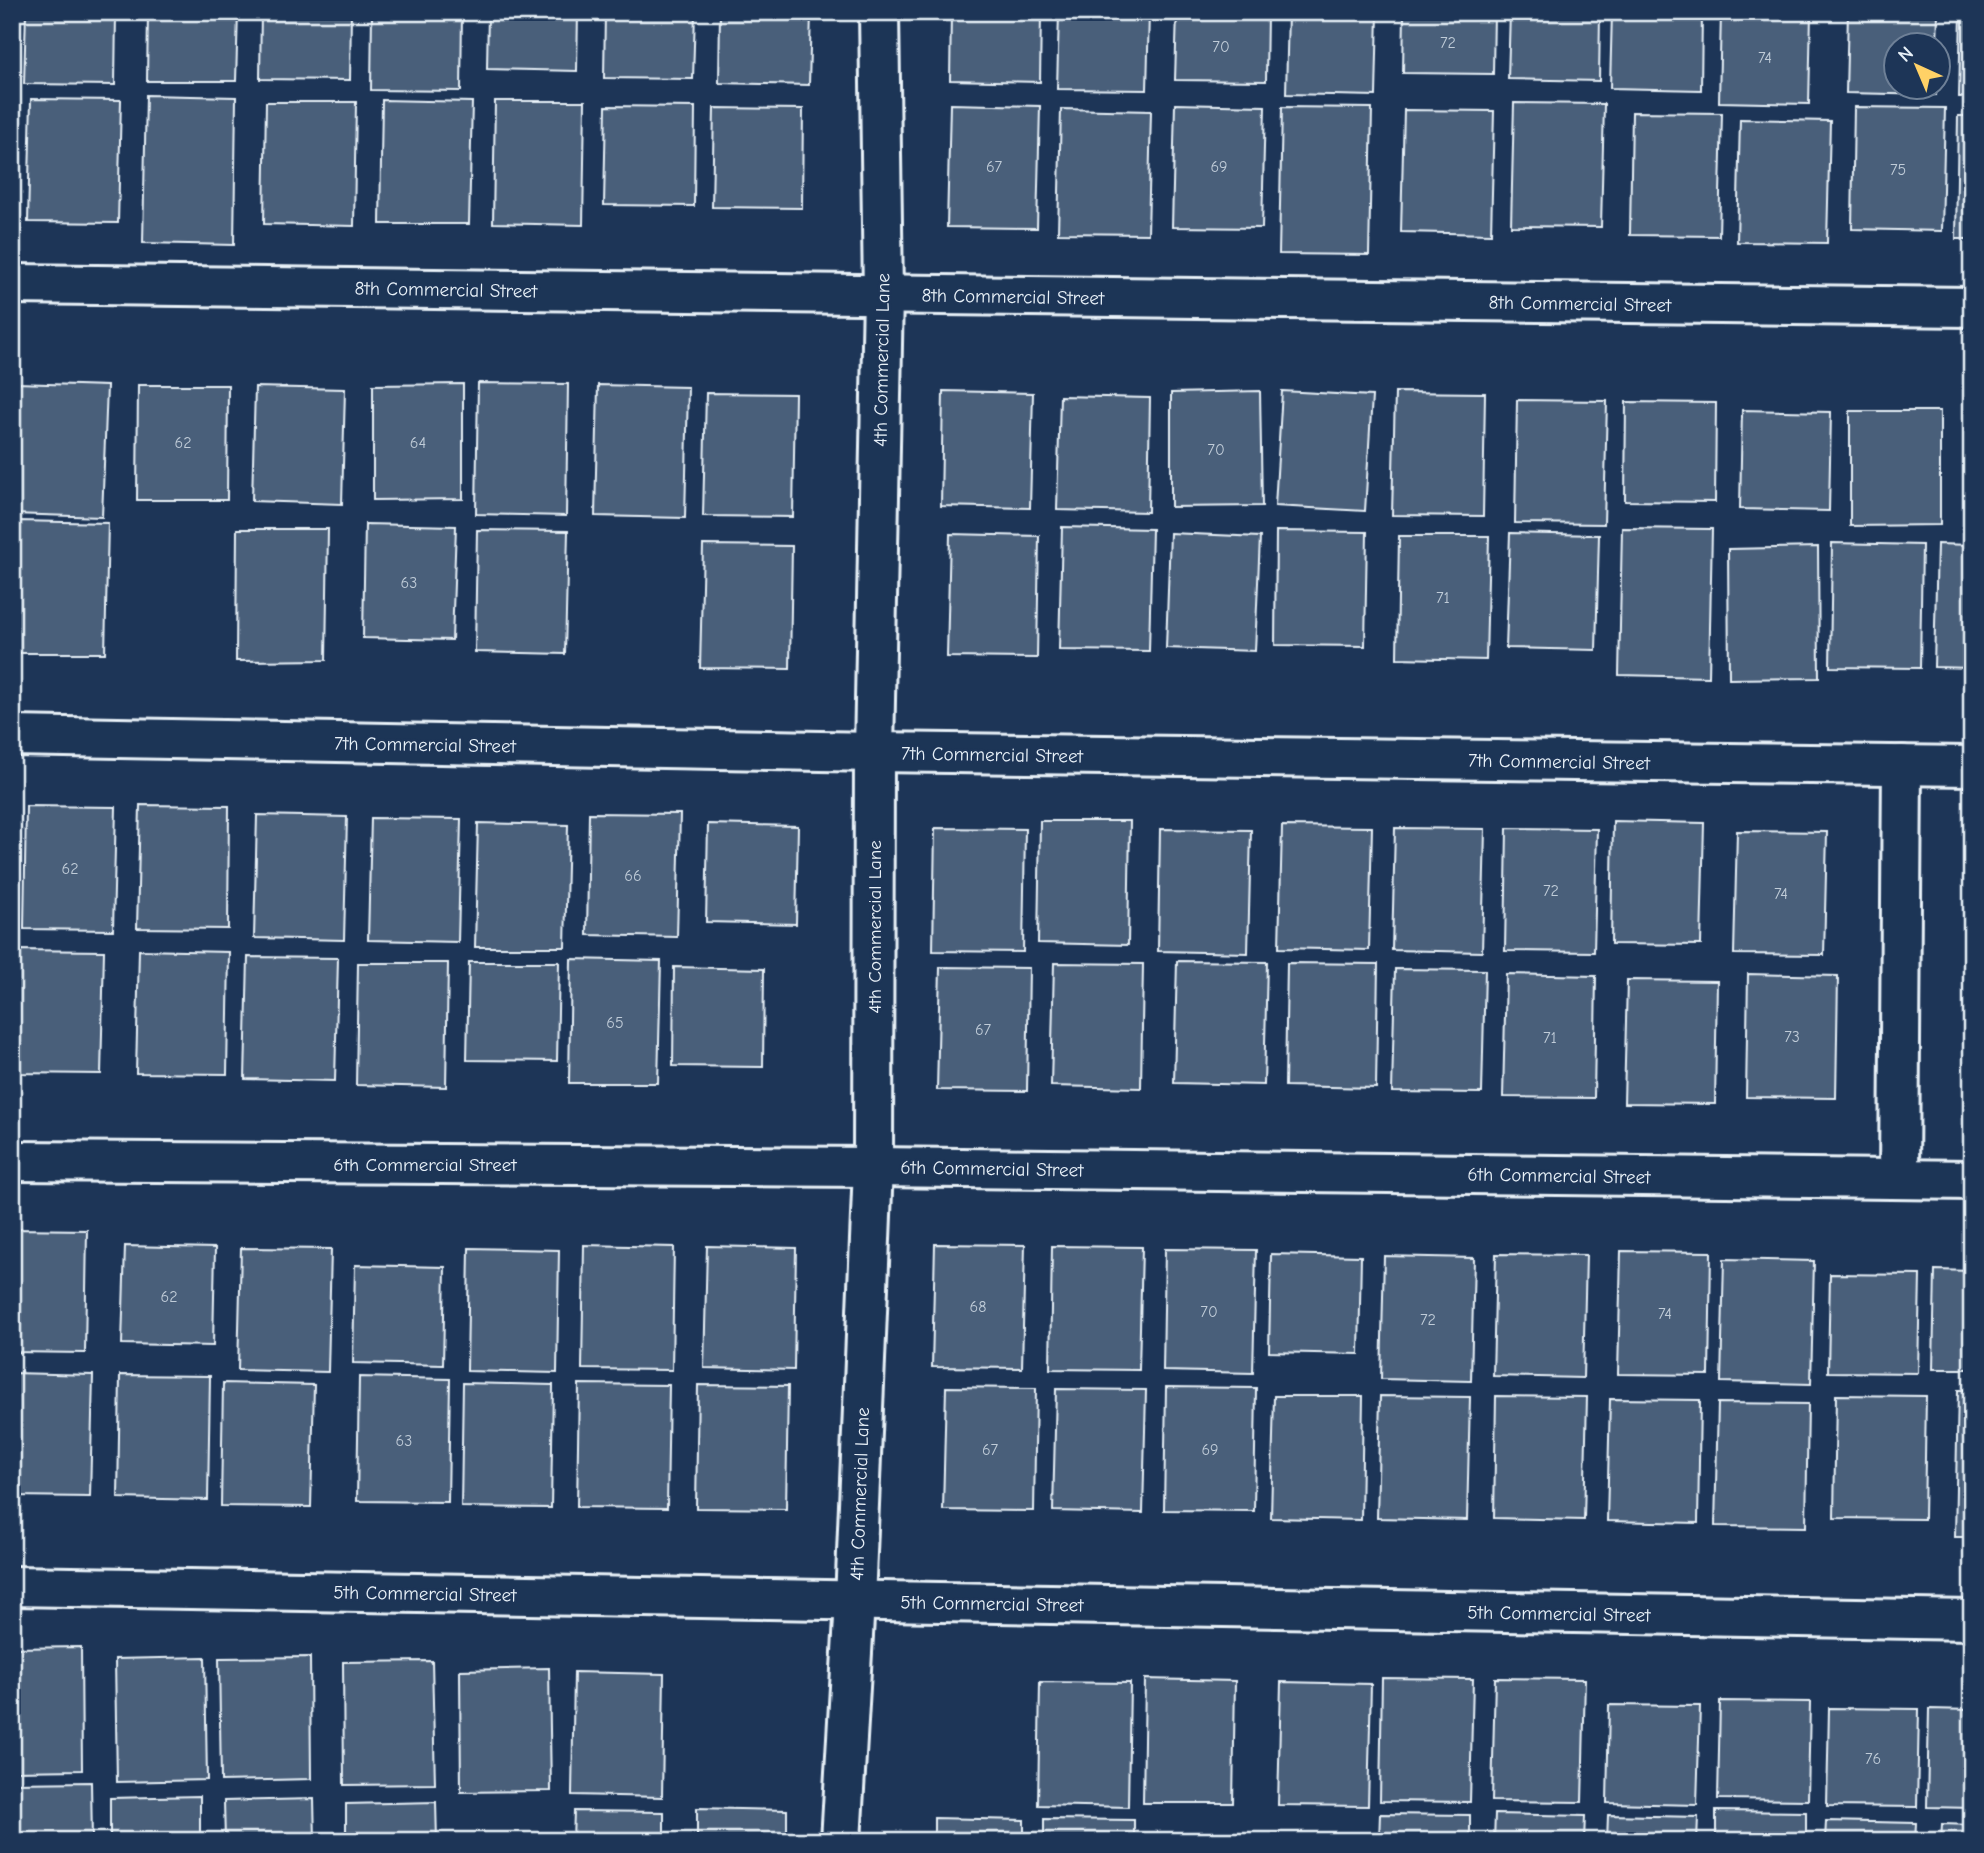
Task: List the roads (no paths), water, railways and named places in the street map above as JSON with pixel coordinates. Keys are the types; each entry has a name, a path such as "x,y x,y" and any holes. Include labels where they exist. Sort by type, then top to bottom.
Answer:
{"street":[{"name":"4th Commercial Lane","path":"841,1841 855,1601 873,1167 874,752 883,294 879,12"},
{"name":"8th Commercial Street","path":"12,284 1972,307"},
{"name":"7th Commercial Street","path":"12,736 874,752 1972,766"},
{"path":"1899,1179 1902,765"},
{"name":"6th Commercial Street","path":"12,1161 873,1167 1972,1180"},
{"name":"5th Commercial Street","path":"12,1586 1972,1620"}]}
